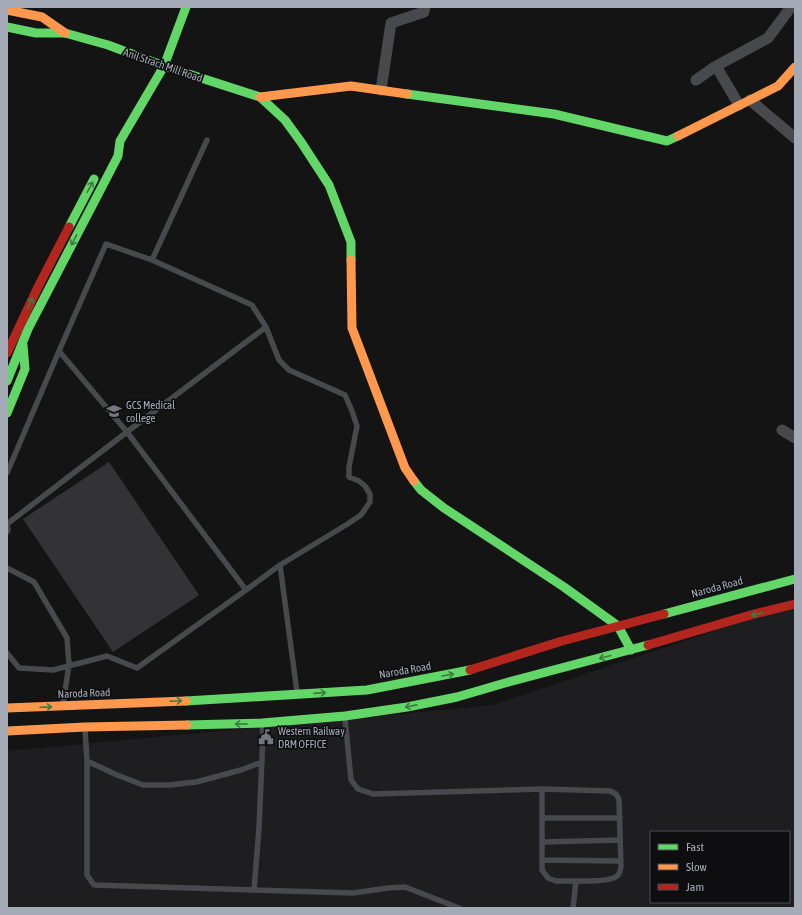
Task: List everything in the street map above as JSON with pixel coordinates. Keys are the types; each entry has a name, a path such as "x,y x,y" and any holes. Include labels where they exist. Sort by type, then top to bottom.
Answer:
{"main road":[{"path":"109,151 120,142 164,66 186,7"},
{"name":"Anil Strach Mill Road","path":"7,10 42,17 65,33"},
{"path":"28,32 32,15"},
{"name":"Anil Strach Mill Road","path":"7,27 36,34 65,33 108,45 164,66 260,97"},
{"path":"260,97 351,86 554,114 667,141 778,86 795,67"},
{"path":"260,97 285,120 329,185 351,242 352,328 405,468 421,490 444,508 564,587 618,626 630,650"},
{"path":"8,379 28,329 118,156 120,142"},
{"path":"7,353 10,340 98,171"},
{"path":"7,413 25,369 23,342"},
{"name":"Naroda Road","path":"7,708 175,702 367,690 467,671 562,641 795,579"},
{"path":"7,731 85,727 262,723 345,716 407,707 457,697 630,650 754,614 795,604"}],"street":[{"path":"381,90 391,23 424,12 425,7"},
{"path":"696,80 716,66 768,38 791,7"},
{"path":"716,66 739,105"},
{"path":"750,100 795,138"},
{"path":"782,430 795,438"}],"lane":[{"path":"152,260 207,140"},
{"path":"7,473 106,244 152,260 252,305 266,327 279,360 289,370 345,395 357,426 349,467 349,478 359,481 365,486 370,494 370,502 361,515 280,565 136,668 107,656 53,670 19,668 7,653"},
{"path":"7,532 7,524 266,327"},
{"path":"59,351 127,432 246,590"},
{"path":"280,565 297,695"},
{"path":"7,568 34,582 67,638 69,665 62,706"},
{"path":"345,716 351,780 358,789 373,794 542,789 610,790 616,794 619,799 621,868 619,875 615,878 600,880 556,881 548,878 542,870 542,789"},
{"path":"254,890 259,828 263,734 262,723"},
{"path":"85,727 87,761 87,875 94,885 353,894 388,888 405,887 459,908"},
{"path":"87,761 116,775 143,785 168,785 196,782 242,770 262,762"},
{"path":"543,818 620,818"},
{"path":"543,842 620,840"},
{"path":"543,860 620,861"},
{"path":"573,908 576,881"}],"shaded area":[{"path":"795,604 795,908 7,908 7,751 493,705"}],"building":[{"path":"109,462 199,595 113,652 23,519"}],"traffic: fast":[{"path":"7,381 28,329 118,156 120,141 164,66 186,7"},
{"path":"7,27 36,33 65,33 108,45 164,66 260,97 285,120 329,185 351,242 351,260"},
{"path":"407,94 554,114 667,141 678,136"},
{"path":"69,227 94,179"},
{"path":"7,413 25,369 23,345"},
{"path":"414,481 421,490 444,508 564,587 618,626 631,650"},
{"path":"664,614 795,579"},
{"path":"187,725 262,723 345,716 407,707 457,697 648,645"},
{"path":"186,701 367,690 470,670"}],"traffic: slow":[{"path":"7,10 42,17 65,33"},
{"path":"678,136 778,86 795,67"},
{"path":"260,97 351,86 407,94"},
{"path":"351,260 352,328 405,468 414,481"},
{"path":"7,708 186,701"},
{"path":"7,731 85,727 187,725"}],"traffic: jam":[{"path":"7,353 38,287 69,227"},
{"path":"648,645 754,614 795,604"},
{"path":"470,670 562,641 664,614"}],"place":[{"name":"GCS Medical college","path":"114,411"},
{"name":"Western Railway DRM OFFICE","path":"266,737"}]}
